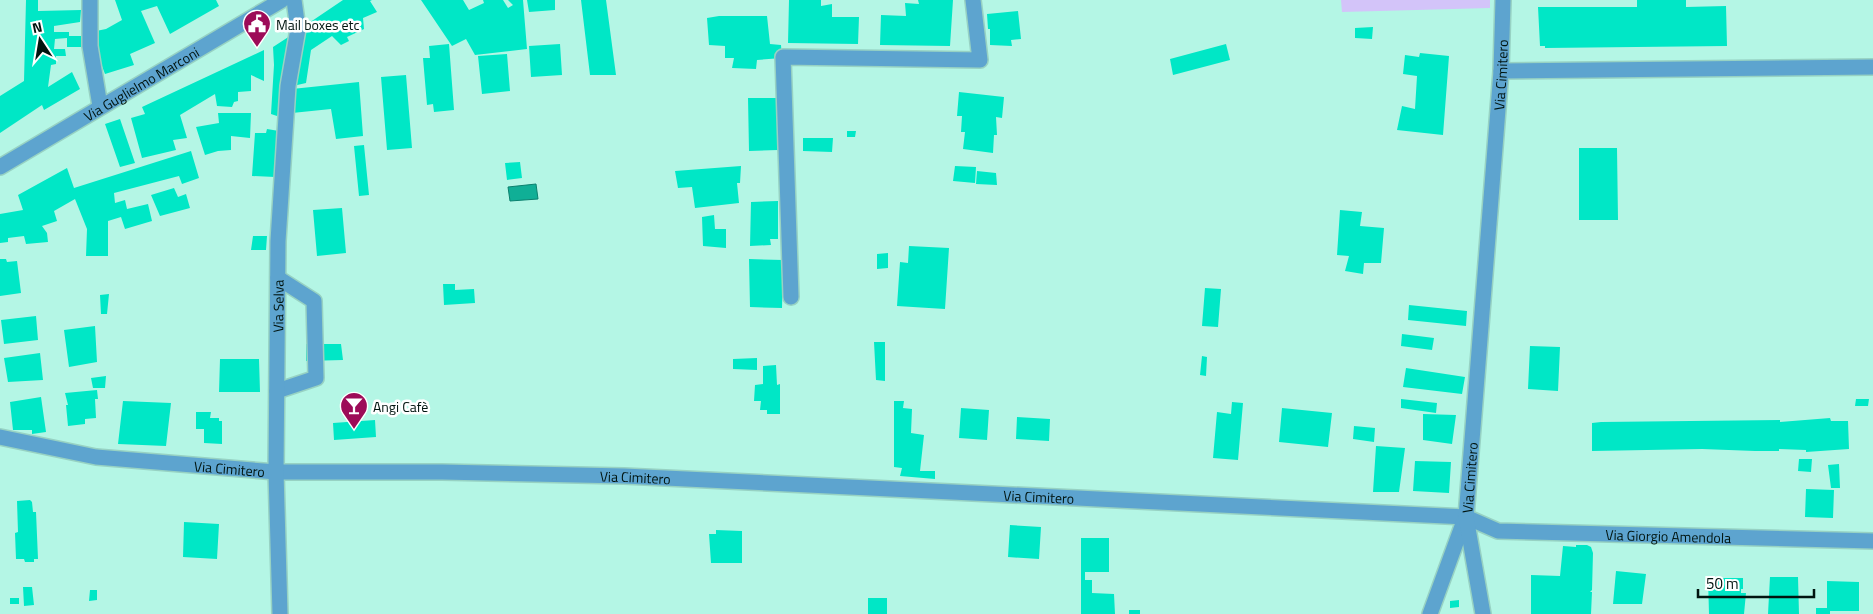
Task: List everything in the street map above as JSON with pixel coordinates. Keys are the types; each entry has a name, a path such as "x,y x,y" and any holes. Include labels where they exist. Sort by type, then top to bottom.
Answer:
{"street":[{"path":"90,0 90,46 100,106"},
{"name":"Via Guglielmo Marconi","path":"0,167 100,106 282,0"},
{"name":"Via Selva","path":"280,614 276,472 278,278 288,86 298,29 294,0"},
{"path":"790,297 783,57 980,60 973,0"},
{"name":"Via Cimitero","path":"0,437 96,458 276,472 342,467 633,477 1466,517 1501,71 1503,0"},
{"path":"1501,71 1873,67"},
{"path":"277,391 316,378 314,301 278,278"},
{"path":"1430,614 1466,517"},
{"path":"1466,517 1483,614"},
{"name":"Via Giorgio Amendola","path":"1466,517 1498,531 1873,541"}],"shaded area":[{"path":"1341,0 1490,0 1490,8 1342,12"},
{"path":"536,184 538,199 510,201 508,187"}],"building":[{"path":"26,0 38,0 38,11 81,10 80,22 54,26 54,32 69,32 69,36 81,36 81,47 67,47 67,38 55,39 54,49 65,49 66,56 56,56 56,64 51,65 48,87 72,72 80,89 44,110 42,105 0,133 0,96 24,81"},
{"path":"115,0 216,0 219,6 170,34 157,6 141,11 155,43 130,54 134,65 105,74 94,45 96,31 106,29 122,20"},
{"path":"343,0 372,0 370,1 377,12 363,18 364,29 347,37 349,41 341,45 332,36 311,50 306,83 293,86 303,27"},
{"path":"421,0 463,0 469,10 484,3 483,0 503,0 508,8 513,5 508,0 523,0 527,49 475,55 466,39 452,46"},
{"path":"527,0 555,0 555,10 529,12"},
{"path":"581,0 606,0 616,75 590,75"},
{"path":"789,0 821,0 821,6 832,4 832,17 859,17 858,44 788,43"},
{"path":"918,0 953,0 950,46 880,45 881,15 906,16 905,3 919,4"},
{"path":"1637,0 1686,0 1686,7 1726,6 1727,46 1545,48 1545,46 1540,46 1538,7 1637,7"},
{"path":"1018,11 1021,39 1011,40 1012,46 990,45 990,29 988,29 987,14"},
{"path":"719,16 767,16 770,44 781,45 782,58 757,60 756,69 732,68 734,58 725,58 725,46 709,45 707,18"},
{"path":"1373,27 1372,39 1355,38 1355,28"},
{"path":"293,34 280,117 271,114 274,65 273,47"},
{"path":"449,44 454,110 434,112 433,104 427,105 423,58 430,58 429,46"},
{"path":"560,44 562,75 531,77 529,46"},
{"path":"1226,44 1230,60 1173,75 1170,59"},
{"path":"264,50 264,81 251,75 251,91 238,92 238,101 234,102 232,107 217,106 215,94 180,115 187,138 173,140 176,150 142,158 131,118 145,114 142,107"},
{"path":"1420,53 1449,56 1443,135 1397,130 1402,106 1415,109 1417,76 1403,74 1405,55 1419,57"},
{"path":"507,54 510,91 482,94 478,56"},
{"path":"406,75 412,148 387,150 381,77"},
{"path":"359,82 363,136 336,139 331,109 292,113 292,89"},
{"path":"959,92 1004,97 1002,118 996,117 997,135 994,135 993,153 963,149 965,132 961,132 962,116 957,116"},
{"path":"748,98 777,98 778,150 749,151"},
{"path":"218,113 251,113 250,138 231,136 231,150 205,155 196,127 219,123"},
{"path":"120,119 135,163 120,167 105,124"},
{"path":"267,129 279,131 275,177 252,176 255,133 266,133"},
{"path":"847,131 856,131 855,137 847,137"},
{"path":"803,138 833,138 832,152 803,151"},
{"path":"364,145 369,195 359,196 354,146"},
{"path":"1579,148 1617,148 1618,220 1579,220"},
{"path":"191,151 199,178 182,184 179,176 114,193 115,203 125,200 127,209 148,204 152,221 125,229 121,217 108,221 108,256 86,256 87,229 75,199 54,211 57,221 42,226 47,233 48,242 26,244 24,236 8,238 8,242 0,243 0,214 23,210 18,195 67,168 74,188"},
{"path":"520,162 522,178 507,180 505,163"},
{"path":"741,166 740,183 737,183 739,203 695,208 692,187 678,188 675,171"},
{"path":"955,166 976,167 975,183 953,181"},
{"path":"977,171 996,173 997,185 976,184"},
{"path":"174,188 178,197 186,194 190,208 160,216 151,195"},
{"path":"778,201 778,239 770,239 771,245 750,246 751,202"},
{"path":"342,208 346,253 317,256 313,210"},
{"path":"1340,210 1362,212 1360,226 1384,228 1381,263 1364,263 1363,274 1345,271 1349,256 1337,255"},
{"path":"714,215 715,229 726,229 726,248 703,246 702,217"},
{"path":"253,236 267,236 266,250 251,250"},
{"path":"909,246 949,248 945,309 897,306 900,262 908,263"},
{"path":"888,253 888,268 877,269 877,254"},
{"path":"0,259 6,259 7,262 17,261 21,293 0,296"},
{"path":"749,259 783,260 782,308 750,307"},
{"path":"443,284 455,284 455,290 474,289 475,303 444,305"},
{"path":"1205,288 1221,289 1218,327 1202,326"},
{"path":"109,294 107,314 101,314 100,295"},
{"path":"1409,305 1467,311 1466,326 1408,320"},
{"path":"36,316 38,340 4,344 1,320"},
{"path":"95,326 97,362 69,367 64,330"},
{"path":"1402,334 1434,338 1432,350 1401,346"},
{"path":"874,342 885,342 885,381 876,380"},
{"path":"306,344 341,344 343,360 306,361"},
{"path":"1530,346 1560,347 1558,391 1528,389"},
{"path":"40,353 43,380 8,382 4,358"},
{"path":"1202,356 1207,357 1206,376 1200,375"},
{"path":"757,358 757,370 733,369 733,359"},
{"path":"220,359 259,359 260,392 219,392"},
{"path":"776,365 777,385 780,384 780,414 767,414 767,410 760,410 761,401 754,401 755,385 763,384 763,366"},
{"path":"1406,368 1465,377 1462,394 1403,387"},
{"path":"106,376 105,388 93,388 91,378"},
{"path":"97,390 98,399 95,399 96,418 85,419 85,424 68,426 66,405 68,405 65,393"},
{"path":"41,397 46,432 32,434 32,430 13,430 10,402"},
{"path":"1401,399 1437,403 1436,413 1401,408"},
{"path":"1856,399 1869,399 1868,406 1855,406"},
{"path":"123,401 171,403 166,446 118,444"},
{"path":"894,401 904,401 903,408 912,409 911,433 924,435 920,471 935,471 935,479 900,476 902,468 894,467"},
{"path":"1232,402 1243,403 1238,460 1213,458 1217,412 1231,414"},
{"path":"961,408 989,410 987,440 959,438"},
{"path":"1282,408 1332,413 1328,447 1279,442"},
{"path":"196,412 211,412 210,418 219,418 219,421 222,421 222,444 204,443 204,429 196,429"},
{"path":"1423,414 1456,415 1452,444 1423,440"},
{"path":"1017,417 1050,419 1049,441 1016,439"},
{"path":"1830,418 1831,421 1848,421 1849,449 1806,452 1806,450 1779,449 1779,451 1702,449 1592,451 1592,423 1780,420 1780,422"},
{"name":"Angi Cafè","path":"375,420 376,437 334,440 333,423"},
{"path":"1354,426 1375,428 1374,442 1353,439"},
{"path":"1376,446 1405,448 1399,492 1373,492"},
{"path":"1799,459 1812,459 1811,472 1798,471"},
{"path":"1415,461 1451,462 1449,493 1413,491"},
{"path":"1839,464 1840,488 1831,488 1828,465"},
{"path":"1806,489 1834,490 1833,518 1805,517"},
{"path":"30,500 33,512 36,512 38,559 34,559 34,562 25,562 24,559 16,559 15,533 18,532 17,501"},
{"path":"184,522 219,524 217,559 183,557"},
{"path":"1010,525 1041,527 1039,559 1008,557"},
{"path":"716,530 742,531 742,563 711,563 709,534 716,534"},
{"path":"1081,538 1109,538 1109,572 1085,572 1085,580 1092,580 1092,593 1114,594 1115,614 1081,614"},
{"path":"1576,545 1587,545 1591,547 1593,553 1592,590 1590,592 1592,592 1591,614 1531,614 1531,575 1560,576 1563,546 1576,547"},
{"path":"1616,571 1646,574 1642,604 1613,604"},
{"path":"1770,577 1798,577 1799,614 1768,614"},
{"path":"1708,578 1743,578 1741,593 1746,593 1744,614 1709,614"},
{"path":"1827,581 1859,582 1859,611 1830,611 1830,614 1816,614 1816,608 1827,608"},
{"path":"23,587 32,587 34,605 24,606"},
{"path":"90,590 97,590 97,600 89,601"},
{"path":"10,598 19,598 19,604 10,604"},
{"path":"868,598 887,598 887,614 868,614"},
{"path":"1459,600 1459,607 1450,608 1450,601"},
{"path":"1129,610 1140,610 1140,614 1129,614"}],"place":[{"name":"Mail boxes etc","path":"257,48"},
{"name":"Angi Cafè","path":"354,430"}]}
